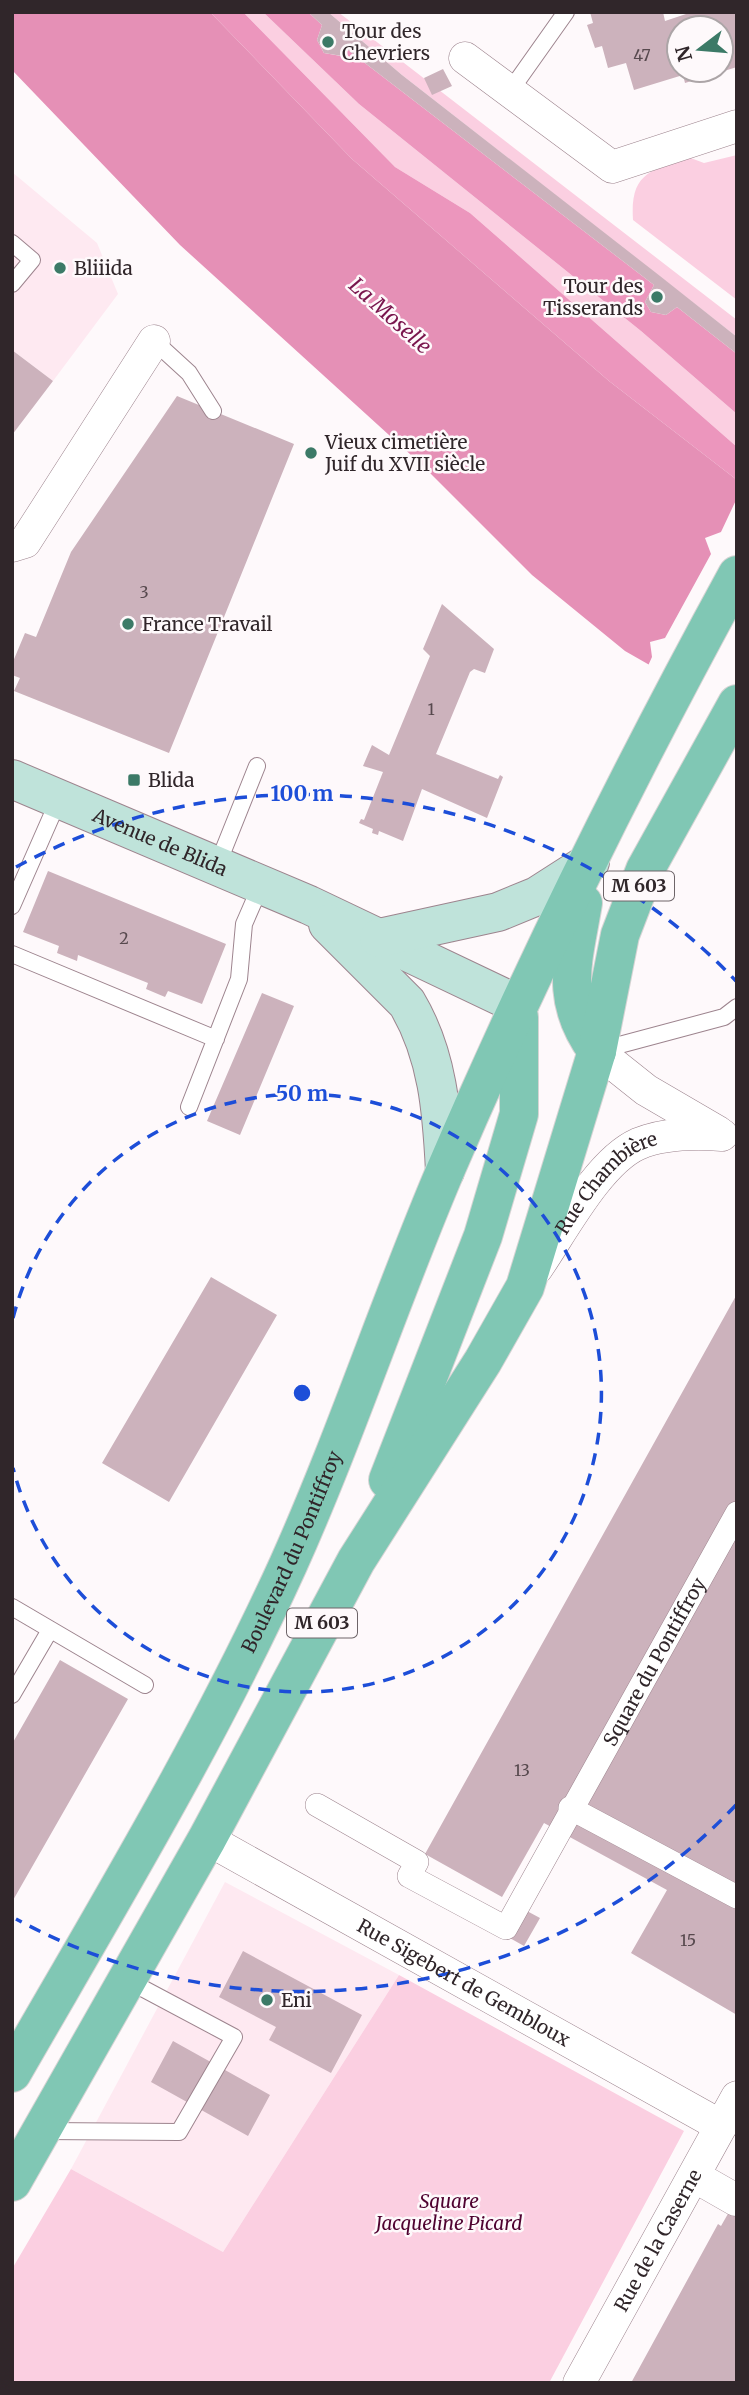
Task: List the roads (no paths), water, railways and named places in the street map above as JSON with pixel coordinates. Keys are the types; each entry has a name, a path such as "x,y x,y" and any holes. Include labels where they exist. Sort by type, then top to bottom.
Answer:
{"main road":[{"name":"Boulevard du Pontiffroy","path":"12,2073 207,1733 283,1575 445,1171 519,1005 663,711 737,575"},
{"name":"Boulevard du Pontiffroy","path":"12,2182 206,1839 356,1560 483,1361 525,1287 597,1051 621,935 646,870 728,720"},
{"name":"Avenue de Blida","path":"12,779 309,905 519,1005"},
{"name":"Boulevard du Pontiffroy","path":"590,862 575,948 573,1007 582,1031 597,1051"},
{"path":"379,938 498,912 537,895 590,862"},
{"name":"Avenue de Blida","path":"309,905 407,1003 416,1018 436,1076 442,1110 445,1171"},
{"name":"Boulevard du Pontiffroy","path":"356,1560 483,1236 519,1114 519,1005"},
{"path":"519,1005 597,1051"}],"street":[{"path":"465,58 612,167 737,126"},
{"path":"12,547 24,542 154,341"},
{"name":"Rue Chambière","path":"597,1051 646,1090 729,1139"},
{"name":"Rue Chambière","path":"525,1287 606,1168 637,1144 687,1132 729,1139"},
{"name":"Square du Pontiffroy","path":"317,1805 417,1862 409,1876 506,1928 570,1808 737,1513"},
{"path":"570,1808 737,1897"},
{"name":"Rue Sigebert de Gembloux","path":"206,1839 721,2126"},
{"name":"Rue de la Caserne","path":"579,2383 737,2098"},
{"path":"694,2176 736,2200"}],"lane":[{"path":"510,91 566,12"},
{"path":"12,243 32,260 12,284"},
{"path":"154,341 188,373 213,411"},
{"path":"217,866 257,766"},
{"path":"12,906 59,799"},
{"path":"189,1107 239,979 244,923 261,885"},
{"path":"12,954 216,1039"},
{"path":"597,1051 724,1017 737,1007"},
{"path":"12,1607 145,1685"},
{"path":"12,1695 50,1630"},
{"path":"42,2131 179,2132 234,2037 127,1980"}],"water":[{"name":"La Moselle","path":"12,12 210,12 352,159 609,381 737,480 737,715 625,651 532,575 422,465 180,245 12,70"}],"place":[{"name":"Tour des Chevriers","path":"328,42"},
{"name":"Bliiida","path":"60,268"},
{"name":"Tour des Tisserands","path":"657,297"},
{"name":"Vieux cimetière Juif du XVII siècle","path":"311,453"},
{"name":"France Travail","path":"128,624"},
{"name":"Blida","path":"134,780"},
{"name":"Eni","path":"267,2000"}],"park label":[{"name":"Square Jacqueline Picard","path":"449,2212"}]}
